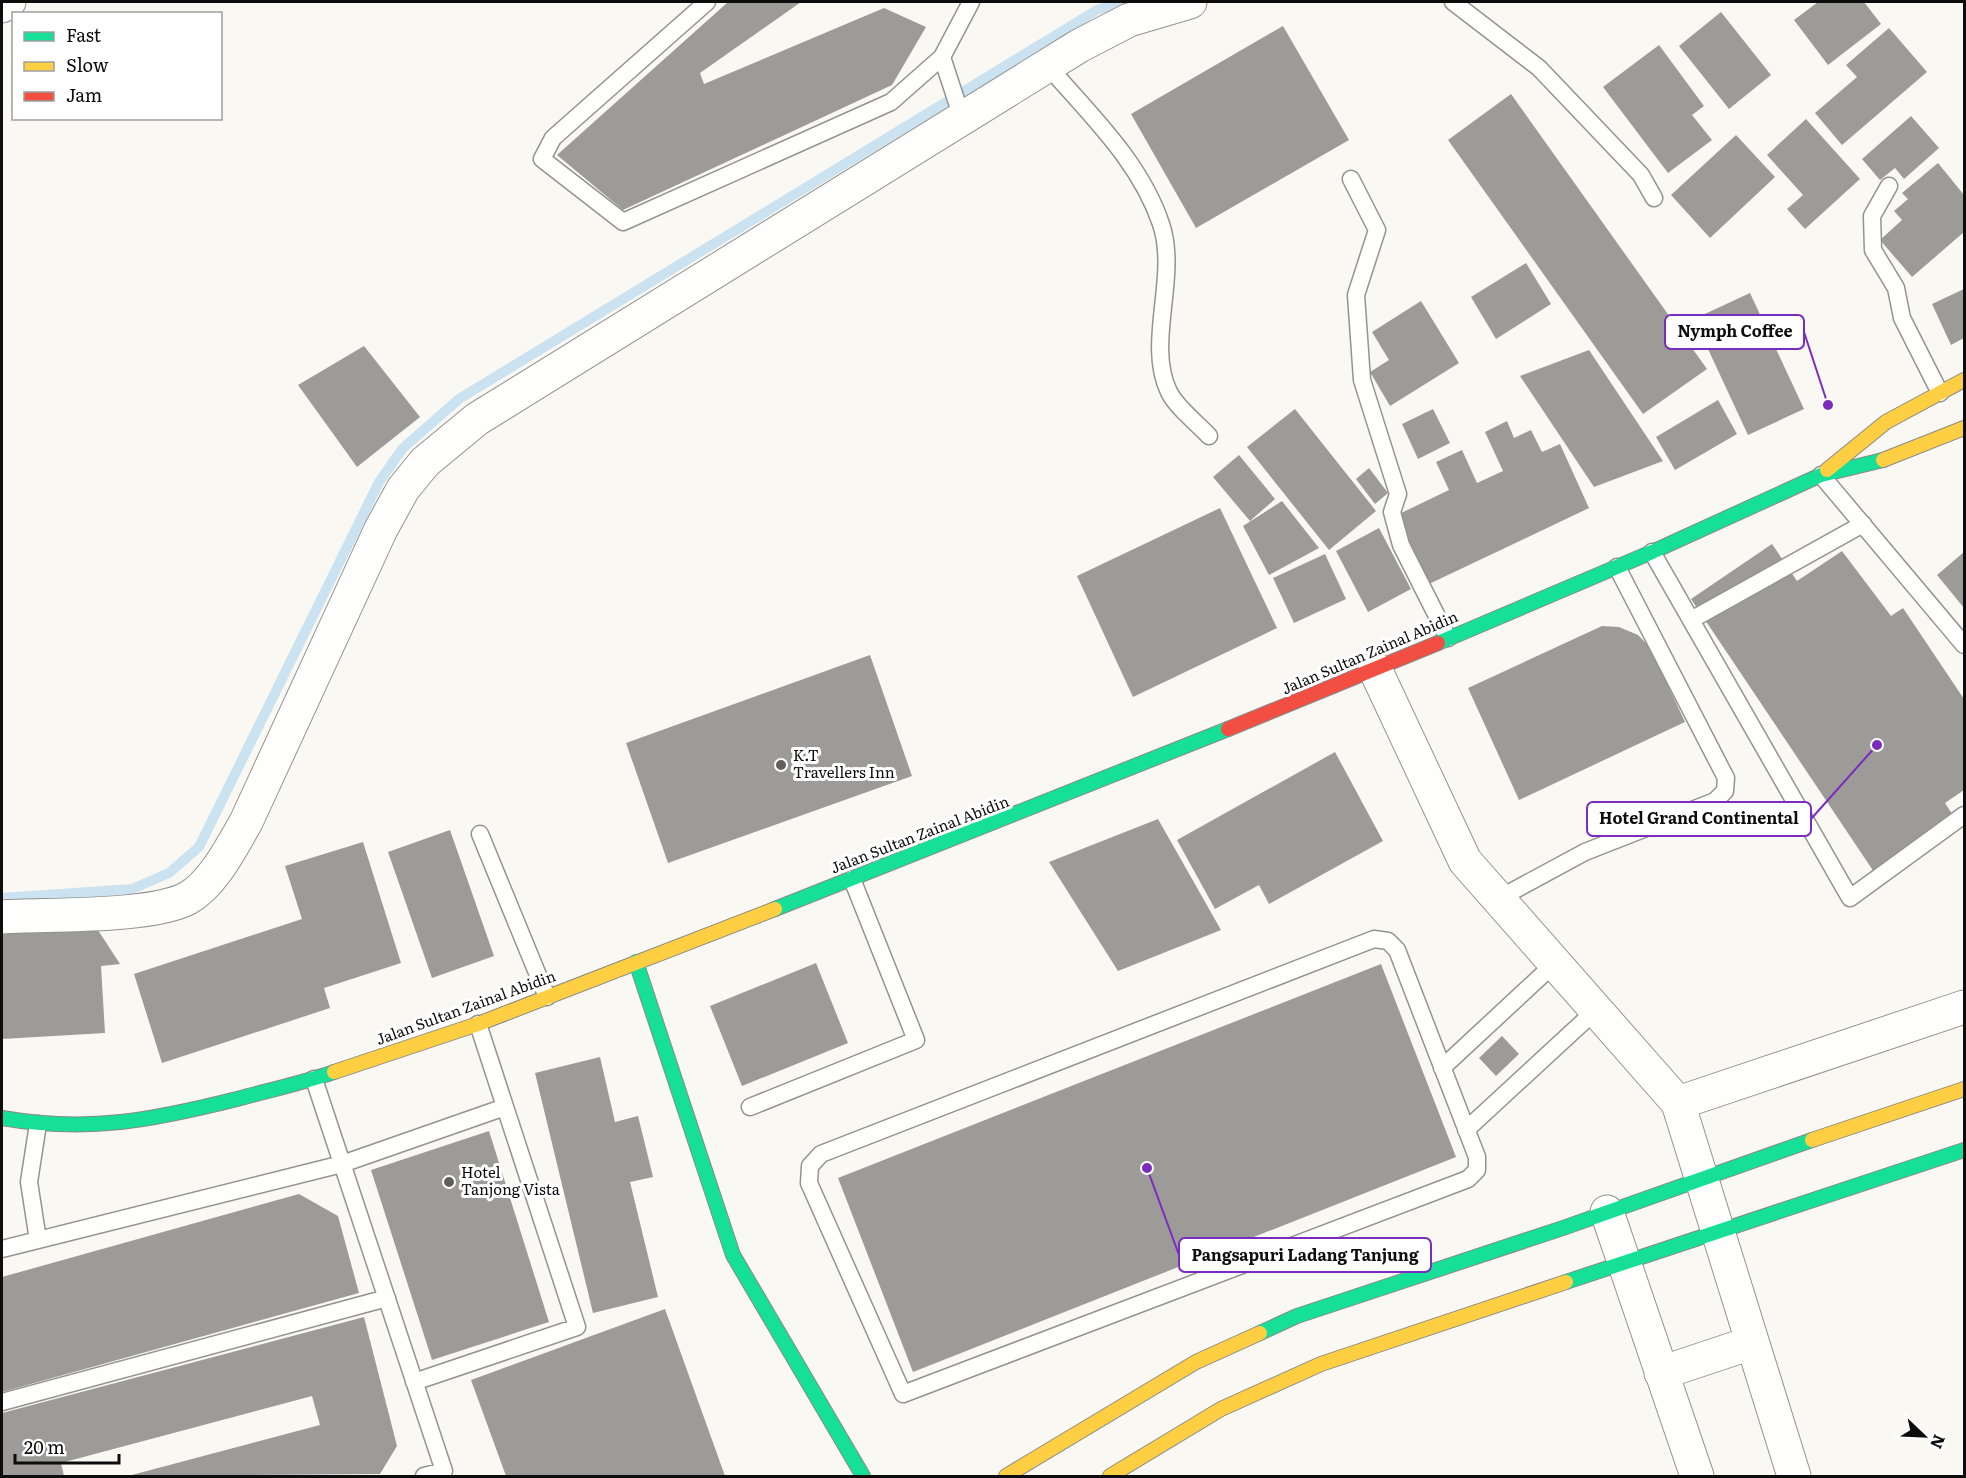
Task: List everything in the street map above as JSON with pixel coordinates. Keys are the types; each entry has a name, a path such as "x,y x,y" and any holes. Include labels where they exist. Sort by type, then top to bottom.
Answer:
{"street":[{"path":"2,6 9,2"},
{"path":"2,917 156,909 189,897 222,864 246,822 381,529 403,489 425,462 477,419 957,104 1047,66 1129,20 1190,2"},
{"name":"Jalan Sultan Zainal Abidin","path":"1821,475 1886,422 1965,381"},
{"name":"Jalan Sultan Zainal Abidin","path":"2,1118 38,1124 83,1126 125,1124 173,1115 314,1079 478,1024 852,879 1375,669 1652,552 1821,475 1893,458 1965,428"},
{"path":"1375,669 1466,861 1677,1103 1794,1476"},
{"path":"636,962 734,1255 863,1476"},
{"path":"1677,1103 1965,1007"},
{"path":"1006,1476 1196,1362 1297,1316 1965,1089"},
{"path":"1110,1476 1221,1409 1321,1364 1965,1150"},
{"path":"1607,1212 1697,1476"},
{"path":"1661,1373 1751,1343"}],"lane":[{"path":"707,2 554,138 542,159 623,222 891,102 942,57 971,2"},
{"path":"1453,2 1539,68 1641,175 1654,198"},
{"path":"942,57 957,104"},
{"path":"1047,66 1129,160 1162,225 1167,266 1161,361 1170,393 1209,436"},
{"path":"1351,179 1377,231 1356,296 1362,380 1398,494 1392,512 1401,544 1448,638"},
{"path":"1889,186 1872,216 1873,250 1896,288 1902,318 1940,393"},
{"path":"1821,475 1965,645"},
{"path":"1691,620 1863,524"},
{"path":"1652,552 1850,898 1965,815"},
{"path":"1498,899 1585,852 1715,801 1725,791 1726,778 1617,567"},
{"path":"480,834 548,997"},
{"path":"750,1107 916,1040 852,879"},
{"path":"1374,939 1388,941 1397,951 1466,1130 1477,1157 1477,1170 1468,1179 903,1394 809,1183 810,1166 821,1154 1374,939"},
{"path":"1442,1068 1554,964"},
{"path":"1466,1130 1595,1011"},
{"path":"414,1382 577,1327 478,1024"},
{"path":"314,1079 444,1471 424,1476"},
{"path":"2,1249 342,1164 505,1107"},
{"path":"38,1124 29,1182 38,1240"},
{"path":"2,1402 387,1298"}],"building":[{"path":"728,2 801,2 700,73 704,84 884,8 926,27 892,85 623,210 557,155"},
{"path":"1818,2 1864,2 1881,24 1828,65 1794,20"},
{"path":"1721,12 1771,75 1729,109 1679,46"},
{"path":"1283,26 1349,140 1196,228 1131,114"},
{"path":"1889,28 1927,72 1842,145 1815,113 1857,77 1846,65"},
{"path":"1659,45 1704,106 1692,115 1712,140 1668,173 1603,87"},
{"path":"1511,94 1707,369 1643,414 1448,140"},
{"path":"1911,116 1939,148 1904,179 1895,168 1880,180 1862,159"},
{"path":"1806,119 1860,179 1805,229 1787,209 1803,195 1767,155"},
{"path":"1736,135 1775,177 1710,238 1671,195"},
{"path":"1938,163 1964,195 1964,232 1912,277 1880,240 1902,220 1894,211 1908,199 1902,193"},
{"path":"1526,263 1551,304 1496,339 1471,297"},
{"path":"1964,289 1964,338 1951,345 1932,304"},
{"path":"1750,293 1804,409 1748,435 1694,319"},
{"path":"1421,301 1459,363 1390,406 1370,372 1389,360 1372,332"},
{"path":"364,346 420,417 357,467 298,385"},
{"path":"1589,350 1663,461 1594,487 1520,376"},
{"path":"1718,400 1737,434 1675,470 1656,437"},
{"path":"1295,409 1376,511 1329,550 1247,447"},
{"path":"1433,409 1450,443 1418,459 1402,424"},
{"path":"1507,421 1514,438 1531,430 1542,452 1560,444 1589,508 1429,584 1397,515 1449,490 1436,462 1462,450 1477,483 1503,471 1485,432"},
{"path":"1239,455 1275,499 1250,521 1213,477"},
{"path":"1369,468 1388,493 1375,504 1356,479"},
{"path":"1282,501 1319,548 1269,575 1243,526"},
{"path":"1220,508 1277,628 1133,697 1077,576"},
{"path":"1379,528 1411,589 1368,612 1336,551"},
{"path":"1772,544 1797,581 1842,551 1891,616 1903,608 1964,699 1964,790 1945,803 1954,817 1874,872 1691,599"},
{"path":"1964,552 1964,608 1937,575"},
{"path":"1325,554 1346,599 1294,623 1273,578"},
{"path":"1602,626 1619,627 1638,635 1650,647 1685,722 1519,800 1468,688"},
{"path":"870,655 912,776 668,863 626,743"},
{"path":"1335,752 1383,841 1269,904 1259,885 1215,909 1177,840"},
{"path":"1158,819 1221,930 1118,971 1049,862"},
{"path":"450,830 494,956 432,978 388,852"},
{"path":"363,842 401,963 324,988 330,1008 162,1063 134,974 302,919 285,866"},
{"path":"96,927 120,964 101,966 105,1033 2,1039 2,932"},
{"path":"816,963 848,1043 742,1086 710,1006"},
{"path":"1381,964 1456,1157 913,1372 838,1178"},
{"path":"1502,1036 1519,1054 1496,1076 1479,1058"},
{"path":"600,1057 615,1122 638,1116 653,1177 630,1182 658,1297 593,1313 535,1073"},
{"path":"489,1131 549,1322 432,1360 371,1170"},
{"path":"299,1194 338,1216 359,1293 2,1392 2,1277"},
{"path":"665,1309 725,1476 506,1476 471,1380"},
{"path":"364,1317 397,1446 380,1474 128,1476 320,1425 312,1396 61,1463 64,1476 2,1476 2,1413"}],"waterway":[{"path":"2,898 132,889 169,873 199,847 379,482 403,448 459,399 1097,10 1123,2"}],"traffic: fast":[{"path":"1438,643 1652,552 1821,475 1883,460"},
{"path":"775,909 1228,729"},
{"path":"636,962 733,1255 863,1476"},
{"path":"2,1118 64,1124 121,1122 177,1113 237,1099 334,1072"},
{"path":"1260,1333 1297,1316 1563,1228 1812,1140"},
{"path":"1566,1282 1964,1150"}],"traffic: slow":[{"path":"1827,470 1886,422 1964,380"},
{"path":"1883,460 1964,428"},
{"path":"334,1072 478,1024 775,909"},
{"path":"1812,1140 1964,1089"},
{"path":"1110,1476 1221,1409 1321,1364 1566,1282"},
{"path":"1006,1476 1196,1362 1260,1333"}],"traffic: jam":[{"path":"1228,729 1438,643"}],"place":[{"name":"Nymph Coffee","path":"1828,405"},
{"name":"Hotel Grand Continental","path":"1877,745"},
{"name":"K.T Travellers Inn","path":"781,765"},
{"name":"Pangsapuri Ladang Tanjung","path":"1147,1168"},
{"name":"Hotel Tanjong Vista","path":"449,1182"}]}
